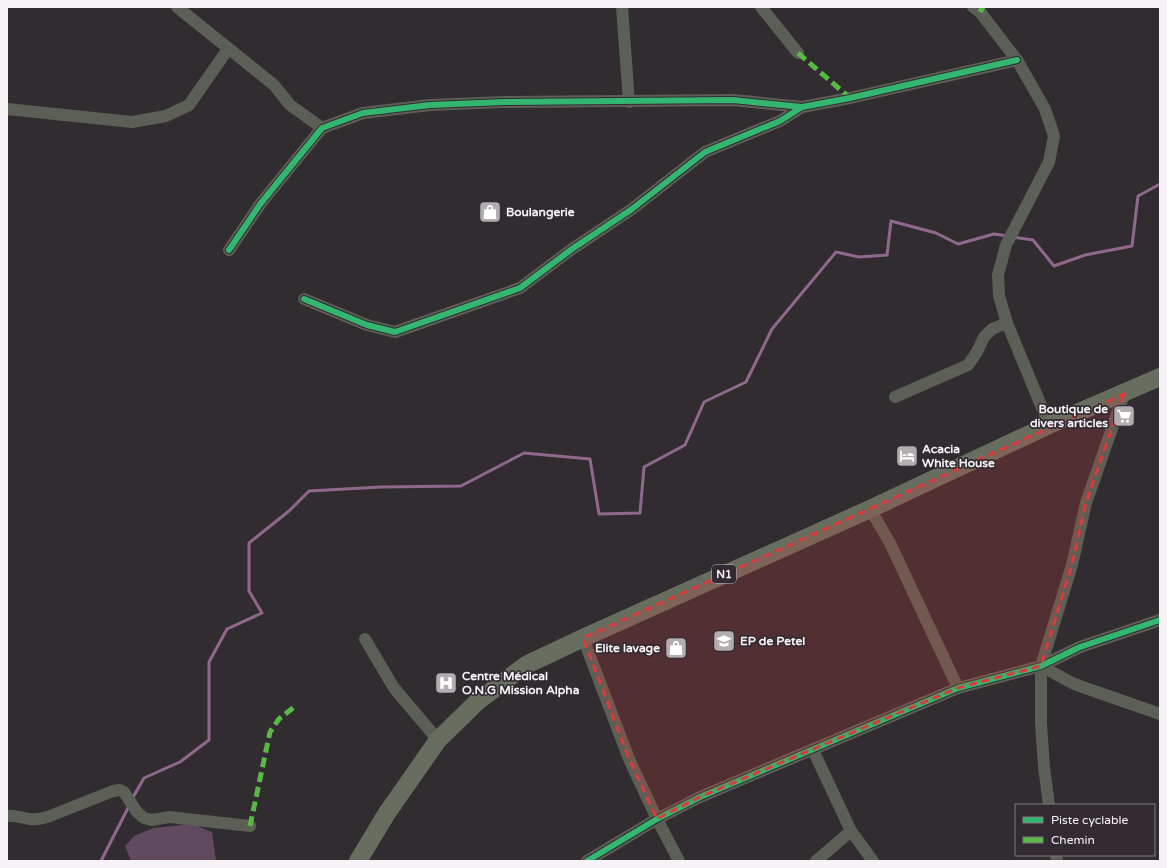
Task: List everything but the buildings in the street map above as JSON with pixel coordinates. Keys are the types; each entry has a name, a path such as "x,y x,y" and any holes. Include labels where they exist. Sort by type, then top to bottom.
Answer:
{"highway":[{"name":"N1","path":"358,861 388,813 438,740 478,701 526,665 870,509 1049,425 1124,394 1160,377"}],"street":[{"path":"177,7 274,85 290,105 322,128"},
{"path":"622,7 629,102"},
{"path":"761,7 798,53"},
{"path":"973,7 980,12 1017,60 1045,109 1054,136 1049,162 1006,245 998,274 999,296 1007,323 1049,425"},
{"path":"7,109 132,122 166,116 189,105 228,49"},
{"path":"229,250 261,203 322,128 363,113 430,105 504,102 733,100 802,107 850,98 1017,60"},
{"path":"304,299 367,325 395,332 520,288 572,249 632,209 705,152 780,121 802,107"},
{"path":"895,397 968,365 977,352 984,337 992,329 1007,323"},
{"path":"1049,804 1041,730 1041,666 1072,565 1086,503 1124,394"},
{"path":"870,509 890,543 958,688"},
{"path":"587,861 657,819 700,797 958,688 1041,666 1080,647 1160,620"},
{"path":"583,638 629,759 657,819 679,861"},
{"path":"365,639 394,688 438,740"},
{"path":"1041,666 1074,684 1160,714"},
{"path":"813,750 851,832 873,861"},
{"path":"7,816 42,819 113,791 120,790 124,792 137,812 144,818 152,820 169,817 250,826"},
{"path":"816,861 851,832"}],"highlighted area":[{"path":"1124,394 1086,503 1072,565 1041,666 958,688 700,797 657,819 629,759 583,638"}],"shaded area":[{"path":"192,824 212,832 216,861 131,861 125,846 134,836 153,828"}],"waterway":[{"path":"1013,237 1033,240 1054,266 1085,255 1132,246 1138,196 1160,184"},
{"path":"132,799 144,778 180,762 209,740 209,662 227,629 262,613 249,591 249,543 289,511 309,491 381,487 461,486 524,453 590,459 599,514 640,513 644,467 685,445 704,402 746,382 772,329 836,252 859,257 887,255 891,221 936,233 958,244 994,234 1008,236"},
{"path":"101,861 129,806"}],"marked path":[{"path":"980,12 983,7"},
{"path":"798,53 850,98"},
{"path":"250,826 270,732 279,719 294,707"}],"cycle path":[{"path":"229,250 261,203 322,128 363,113 430,105 504,102 733,100 802,107 850,98 1017,60"},
{"path":"304,299 367,325 395,332 520,288 572,249 632,209 705,152 780,121 802,107"},
{"path":"587,861 657,819 700,797 958,688 1041,666 1080,647 1160,620"}],"place":[{"name":"Boulangerie","path":"490,212"},
{"name":"Boutique de divers articles","path":"1124,416"},
{"name":"Acacia White House","path":"907,456"},
{"name":"EP de Petel","path":"724,641"},
{"name":"Elite lavage","path":"676,648"},
{"name":"Centre Médical O.N.G Mission Alpha","path":"446,683"}]}
